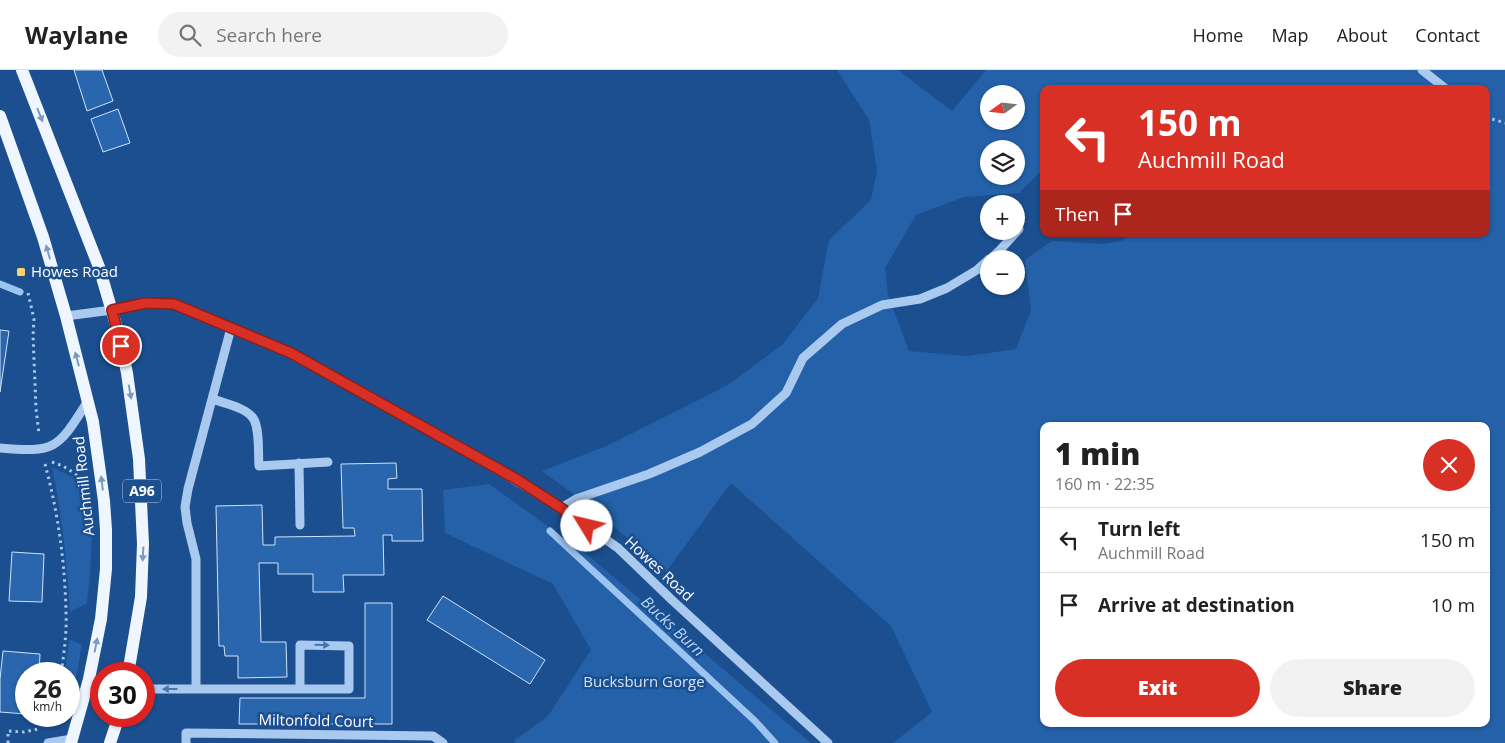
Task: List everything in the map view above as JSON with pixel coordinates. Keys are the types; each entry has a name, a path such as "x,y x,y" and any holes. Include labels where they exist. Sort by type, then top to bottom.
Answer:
{"main road":[{"name":"A96","path":"22,70 99,267 118,332 134,416 142,500 143,544 141,598 130,662"},
{"name":"Auchmill Road","path":"0,116 44,237 66,316 88,401 104,501 106,569 101,619 89,679 71,741"},
{"path":"112,740 115,727"}],"street":[{"path":"1422,70 1441,85"},
{"path":"1000,250 1009,240"},
{"path":"561,508 576,499 649,474 700,452 752,424 786,393 804,358 842,324 882,305 920,299 948,288 980,267"},
{"name":"Howes Road","path":"66,316 146,303 174,304 291,353 465,450 561,508 618,548 828,743"},
{"path":"196,689 196,559 187,524 185,506 231,328"},
{"path":"213,399 243,410 253,418 257,434 259,466 328,462"},
{"path":"0,448 41,450 54,444 63,438 88,401"},
{"path":"299,463 300,525"},
{"path":"155,689 300,689 349,689 349,646 300,645 300,689"},
{"name":"Miltonfold Court","path":"186,743 186,733 433,736 443,743"},
{"path":"48,743 71,741"}],"path":[{"path":"1490,118 1505,123"},
{"path":"28,293 34,319 35,381 41,450"},
{"path":"63,662 66,613 63,566 57,517 44,460 74,472 89,483 104,501"},
{"path":"8,743 8,731 35,730 42,727"}],"green space":[{"path":"837,70 898,70 952,111 986,70 1505,70 1505,743 893,743 932,712 891,626 731,483 666,572 594,509 542,471 609,445 728,385 783,344 818,298 829,240 871,200 877,171 869,120"},
{"path":"52,467 82,484 89,497 91,510 92,543 87,603 70,612 64,539"},
{"name":"Bucksburn Gorge","path":"489,484 584,552 811,743 515,743 515,740 548,716 591,650 553,584 445,533 443,490"},
{"path":"69,639 82,645 79,662 66,662"}],"building":[{"path":"74,70 102,70 113,101 87,111"},
{"path":"118,109 130,143 103,152 91,119"},
{"path":"0,330 9,331 0,392"},
{"path":"396,463 397,478 388,479 388,489 422,489 423,541 392,541 392,535 383,535 384,575 343,575 344,592 313,592 313,574 278,574 278,563 259,563 261,642 286,642 287,677 238,678 238,656 225,656 224,646 219,646 216,506 262,505 263,545 275,545 275,537 355,536 354,528 343,528 341,464"},
{"path":"12,552 44,554 42,602 9,601"},
{"path":"443,596 545,660 530,684 427,620"},
{"path":"365,603 392,603 392,724 239,724 240,698 365,698"},
{"path":"3,651 40,654 40,662 15,662 15,713 0,712 0,679"}],"waterway":[{"name":"Bucks Burn","path":"0,284 20,292"},
{"name":"Bucks Burn","path":"550,531 755,721 775,743"}],"place":[{"name":"Howes Road","path":"21,272"}],"route":[{"path":"121,346 112,310 146,303 174,304 291,353 518,480 587,526"}]}
